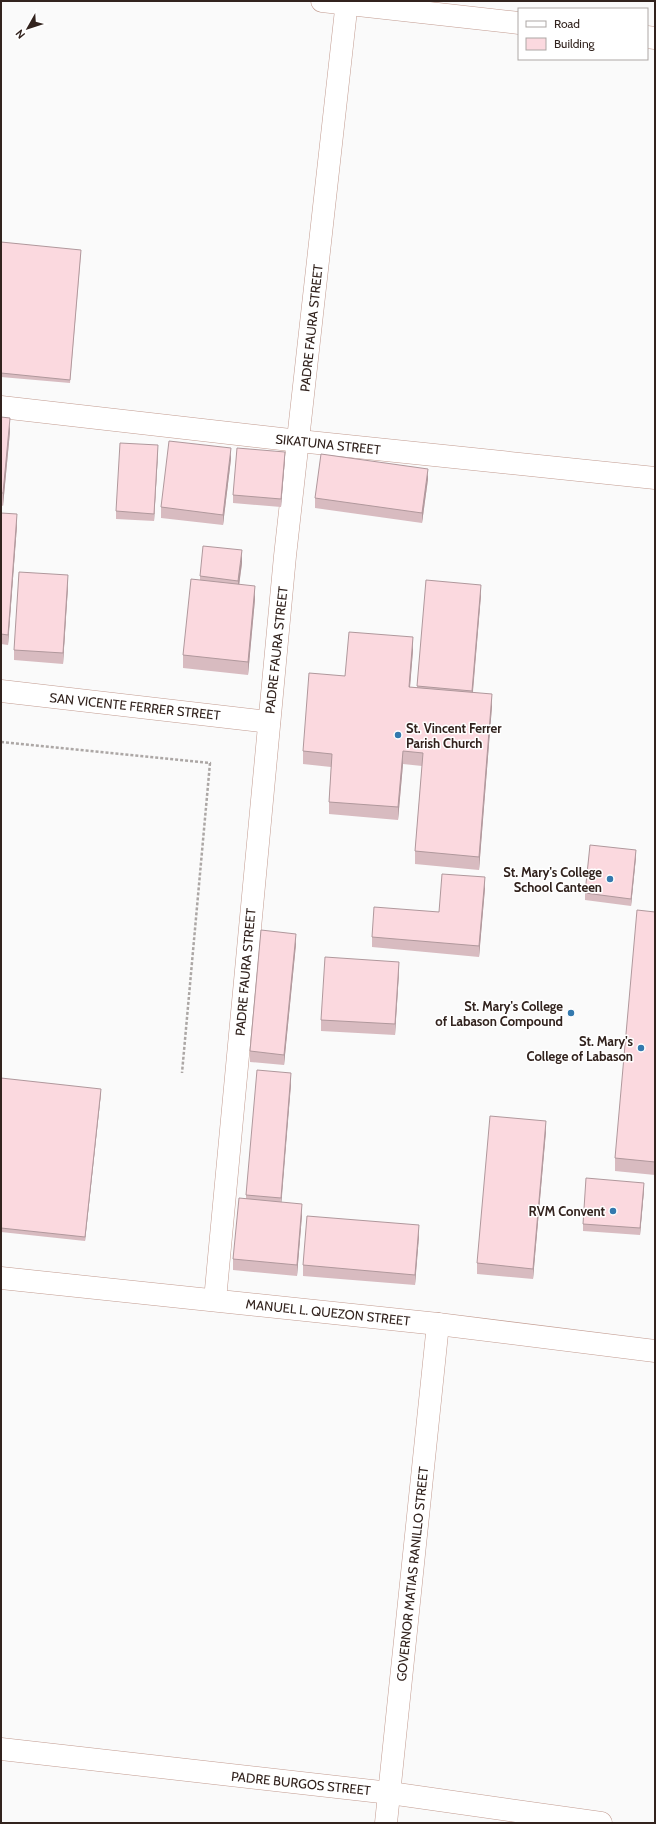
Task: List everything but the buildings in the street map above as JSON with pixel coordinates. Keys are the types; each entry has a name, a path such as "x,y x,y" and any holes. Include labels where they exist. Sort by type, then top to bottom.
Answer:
{"street":[{"path":"322,1 347,2 518,23"},
{"name":"PADRE FAURA STREET","path":"215,1300 285,556 347,2"},
{"name":"SIKATUNA STREET","path":"1,406 298,441 655,478"},
{"name":"SAN VICENTE FERRER STREET","path":"1,691 269,722"},
{"name":"MANUEL L. QUEZON STREET","path":"1,1278 438,1324 655,1351"},
{"name":"GOVERNOR MATIAS RANILLO STREET","path":"386,1823 438,1324"},
{"name":"PADRE BURGOS STREET","path":"1,1749 390,1793 601,1823"}],"path":[{"path":"1,742 210,763 182,1073"}],"place":[{"name":"St. Vincent Ferrer Parish Church","path":"398,735"},
{"name":"St. Mary's College School Canteen","path":"610,879"},
{"name":"St. Mary's College of Labason Compound","path":"571,1013"},
{"name":"St. Mary's College of Labason","path":"641,1048"},
{"name":"RVM Convent","path":"613,1211"}]}
